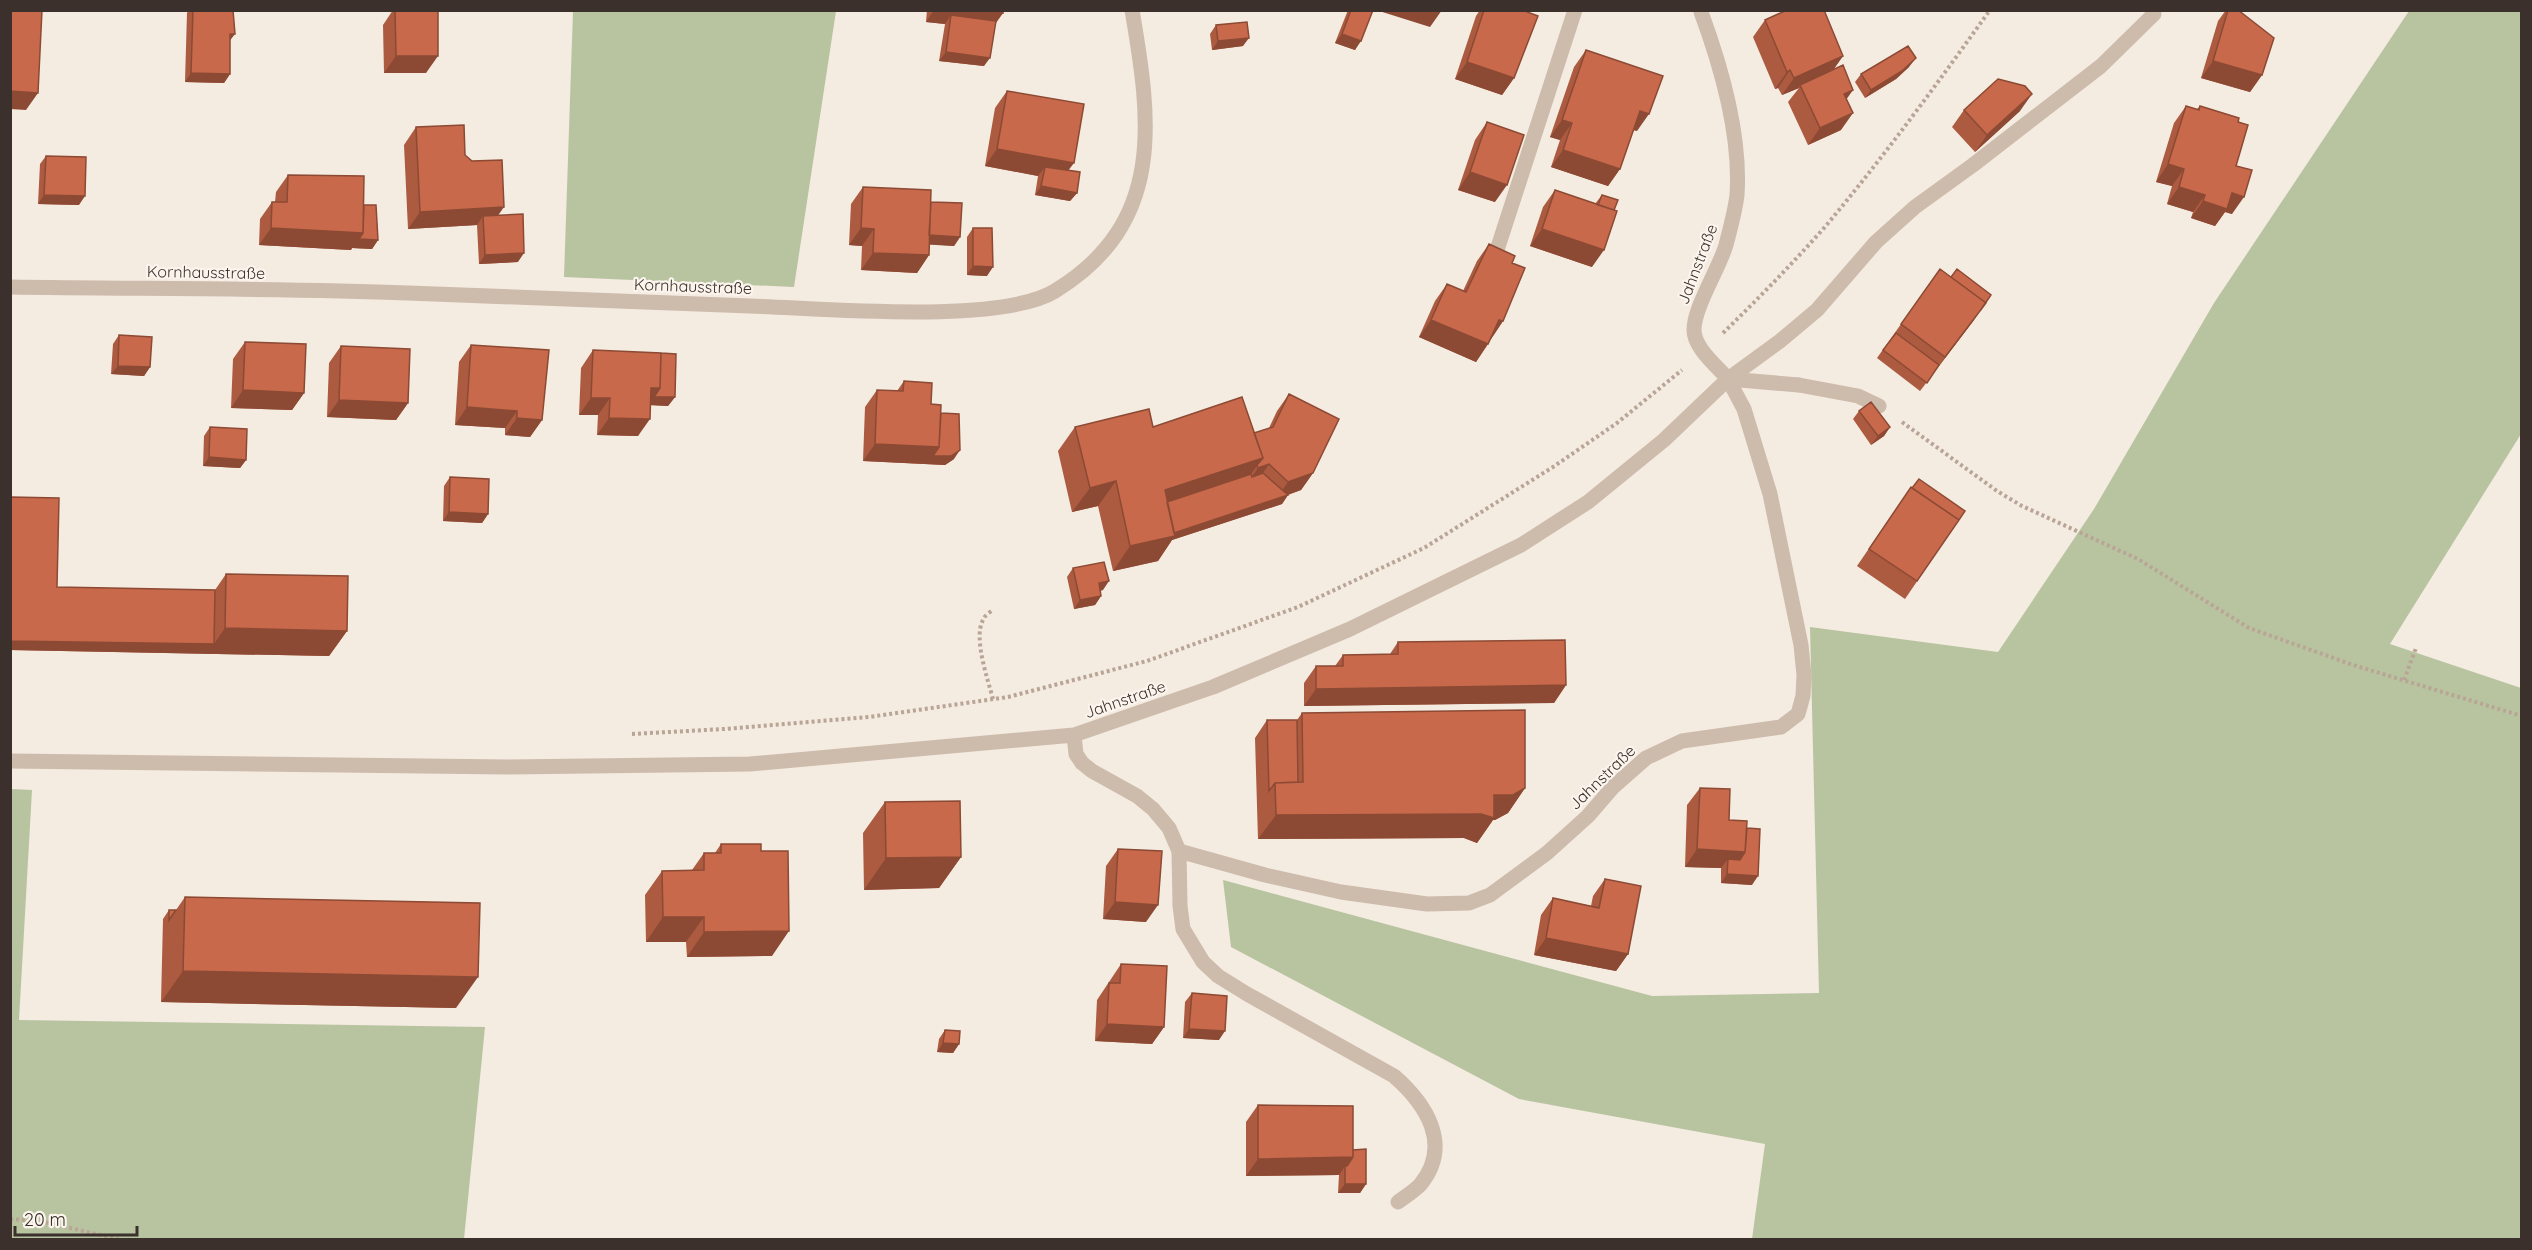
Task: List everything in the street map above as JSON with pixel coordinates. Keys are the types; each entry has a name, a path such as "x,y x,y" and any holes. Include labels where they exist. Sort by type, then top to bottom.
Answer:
{"street":[{"name":"Kornhausstraße","path":"10,287 405,293 900,311 1014,306 1052,294 1086,270 1109,246 1131,213 1141,180 1146,138 1143,78 1132,10"},
{"path":"1498,247 1575,10"},
{"name":"Jahnstraße","path":"1179,851 1265,875 1341,892 1427,904 1469,903 1490,895 1547,854 1588,816 1613,787 1646,758 1682,741 1781,726 1798,714 1803,696 1804,675 1801,645 1770,494 1744,410 1728,379 1704,351 1694,333 1696,319 1725,248 1737,196 1737,166 1732,124 1710,34 1701,11"},
{"path":"1728,379 1780,341 1817,310 1876,242 1915,207 1982,159 2101,66 2154,14"},
{"path":"1728,379 1799,385 1858,396 1879,406"},
{"name":"Jahnstraße","path":"1398,1202 1419,1186 1429,1172 1436,1149 1433,1129 1425,1109 1410,1090 1394,1076 1247,994 1218,976 1203,962 1183,929 1180,906 1179,851 1168,828 1153,809 1137,796 1082,763 1076,754 1074,735 1213,687 1350,629 1521,545 1588,502 1664,440 1728,379"},
{"path":"10,760 508,767 750,764 1074,735"}],"path":[{"path":"621,734 724,729 869,717 993,699 1147,661 1298,607 1424,548 1553,467 1617,423 1704,351 1769,288 1824,228 1892,144 1990,10"},
{"path":"1879,406 2005,496 2053,521 2138,559 2249,628 2353,665 2522,716"},
{"path":"993,610 983,619 981,634 983,660 993,699"},
{"path":"2404,680 2416,648"},
{"path":"10,1219 51,1224 122,1239"}],"green space":[{"path":"573,11 836,11 794,287 564,277"},
{"path":"2409,11 2521,11 2521,434 2390,644 2521,688 2521,1239 1752,1239 1765,1144 1519,1099 1231,947 1223,880 1652,996 1819,993 1810,627 1998,652 2094,509 2214,303"},
{"path":"11,789 32,790 19,1020 485,1027 464,1239 11,1239"}],"building":[{"path":"10,10 42,10 38,93 10,91"},
{"path":"193,10 233,10 235,34 230,34 230,74 191,73"},
{"path":"395,10 438,10 438,56 396,56"},
{"path":"986,10 1003,10 1003,13"},
{"path":"1351,10 1373,10 1361,41 1342,34"},
{"path":"1484,10 1522,10 1538,16 1514,78 1467,62"},
{"path":"1787,10 1824,10 1843,56 1794,78 1790,70 1787,72 1765,20"},
{"path":"2228,10 2238,10 2274,38 2262,75 2213,61"},
{"path":"951,15 996,21 990,58 946,52"},
{"path":"1247,22 1249,38 1218,41 1216,25"},
{"path":"1908,46 1916,58 1902,71 1871,90 1861,74"},
{"path":"1586,50 1663,76 1649,114 1640,111 1620,169 1563,150 1572,123 1562,120"},
{"path":"1843,65 1853,90 1844,94 1853,113 1820,128 1800,85"},
{"path":"1998,79 2025,86 2032,94 1987,135 1964,110"},
{"path":"1007,91 1084,104 1074,163 997,149"},
{"path":"2186,106 2199,110 2200,106 2239,118 2238,122 2248,125 2236,166 2252,170 2244,197 2232,193 2227,209 2203,201 2205,195 2179,187 2184,169 2168,164"},
{"path":"1487,122 1524,135 1507,185 1470,172"},
{"path":"464,125 465,155 472,161 502,160 504,207 420,212 416,127"},
{"path":"46,156 86,157 85,196 44,195"},
{"path":"1045,167 1080,172 1077,193 1041,186"},
{"path":"288,175 364,176 363,233 271,228 272,202 287,202"},
{"path":"863,187 931,190 929,255 873,253 874,229 861,228"},
{"path":"1555,190 1617,211 1604,250 1542,229"},
{"path":"1602,195 1618,200 1614,210 1598,205"},
{"path":"931,202 962,203 960,237 929,235"},
{"path":"364,205 376,205 378,240 359,239 363,233"},
{"path":"523,214 524,253 485,255 483,216"},
{"path":"973,228 992,228 993,267 973,266"},
{"path":"1489,244 1515,256 1512,263 1525,268 1503,321 1499,320 1488,344 1431,320 1447,284 1466,292"},
{"path":"1940,269 1986,303 1945,357 1901,324"},
{"path":"1957,269 1991,295 1986,303 1951,277"},
{"path":"1896,333 1939,365 1927,383 1883,350"},
{"path":"119,335 152,337 150,367 118,366"},
{"path":"245,342 306,344 304,393 243,390"},
{"path":"471,345 549,350 542,420 517,418 517,411 467,407"},
{"path":"341,346 410,349 408,403 339,400"},
{"path":"593,350 661,353 660,388 651,388 650,419 609,418 610,398 591,398"},
{"path":"661,353 676,354 675,397 654,397 660,388"},
{"path":"904,381 932,383 931,404 941,405 939,447 875,444 877,390 903,391"},
{"path":"1289,394 1339,419 1313,473 1288,482 1269,464 1258,468 1257,465 1263,458 1254,433 1273,427"},
{"path":"1242,397 1263,458 1165,490 1175,536 1130,546 1116,481 1090,488 1075,427 1149,409 1153,427"},
{"path":"1871,402 1890,427 1878,436 1859,411"},
{"path":"941,413 959,414 960,450 951,456 933,456 939,447"},
{"path":"210,427 247,429 246,460 209,457"},
{"path":"1263,473 1288,495 1174,533 1167,502 1251,474 1252,477"},
{"path":"450,477 489,479 488,514 449,512"},
{"path":"1919,479 1965,511 1959,520 1912,488"},
{"path":"1911,487 1959,520 1917,581 1869,549"},
{"path":"10,497 59,498 57,587 215,590 214,644 10,641"},
{"path":"1104,562 1109,581 1099,583 1101,596 1080,600 1073,568"},
{"path":"226,574 348,576 347,631 225,628"},
{"path":"1565,640 1566,685 1316,689 1316,666 1343,666 1343,655 1398,654 1398,642"},
{"path":"1525,710 1525,788 1513,795 1494,795 1494,818 1481,814 1276,815 1275,783 1303,782 1302,713"},
{"path":"1267,720 1297,720 1298,782 1275,783 1269,791"},
{"path":"1700,788 1730,789 1729,820 1747,821 1745,852 1697,849"},
{"path":"960,801 961,857 886,858 885,802"},
{"path":"1747,828 1760,829 1758,876 1727,874 1728,859 1740,860 1745,852"},
{"path":"721,844 761,844 761,851 788,851 789,931 704,932 704,917 663,917 662,871 704,870 704,853 721,853"},
{"path":"1118,849 1162,851 1158,905 1115,902"},
{"path":"1605,879 1641,886 1628,954 1546,938 1553,898 1599,908"},
{"path":"185,897 480,903 478,977 183,971"},
{"path":"169,910 176,910 169,920"},
{"path":"1121,964 1167,966 1164,1027 1107,1024 1109,983 1120,983"},
{"path":"1192,993 1227,996 1225,1031 1189,1029"},
{"path":"945,1030 960,1031 959,1044 943,1043"},
{"path":"1258,1105 1353,1106 1353,1157 1258,1159"},
{"path":"1366,1149 1366,1184 1345,1184 1345,1166 1353,1157 1353,1150"}]}
